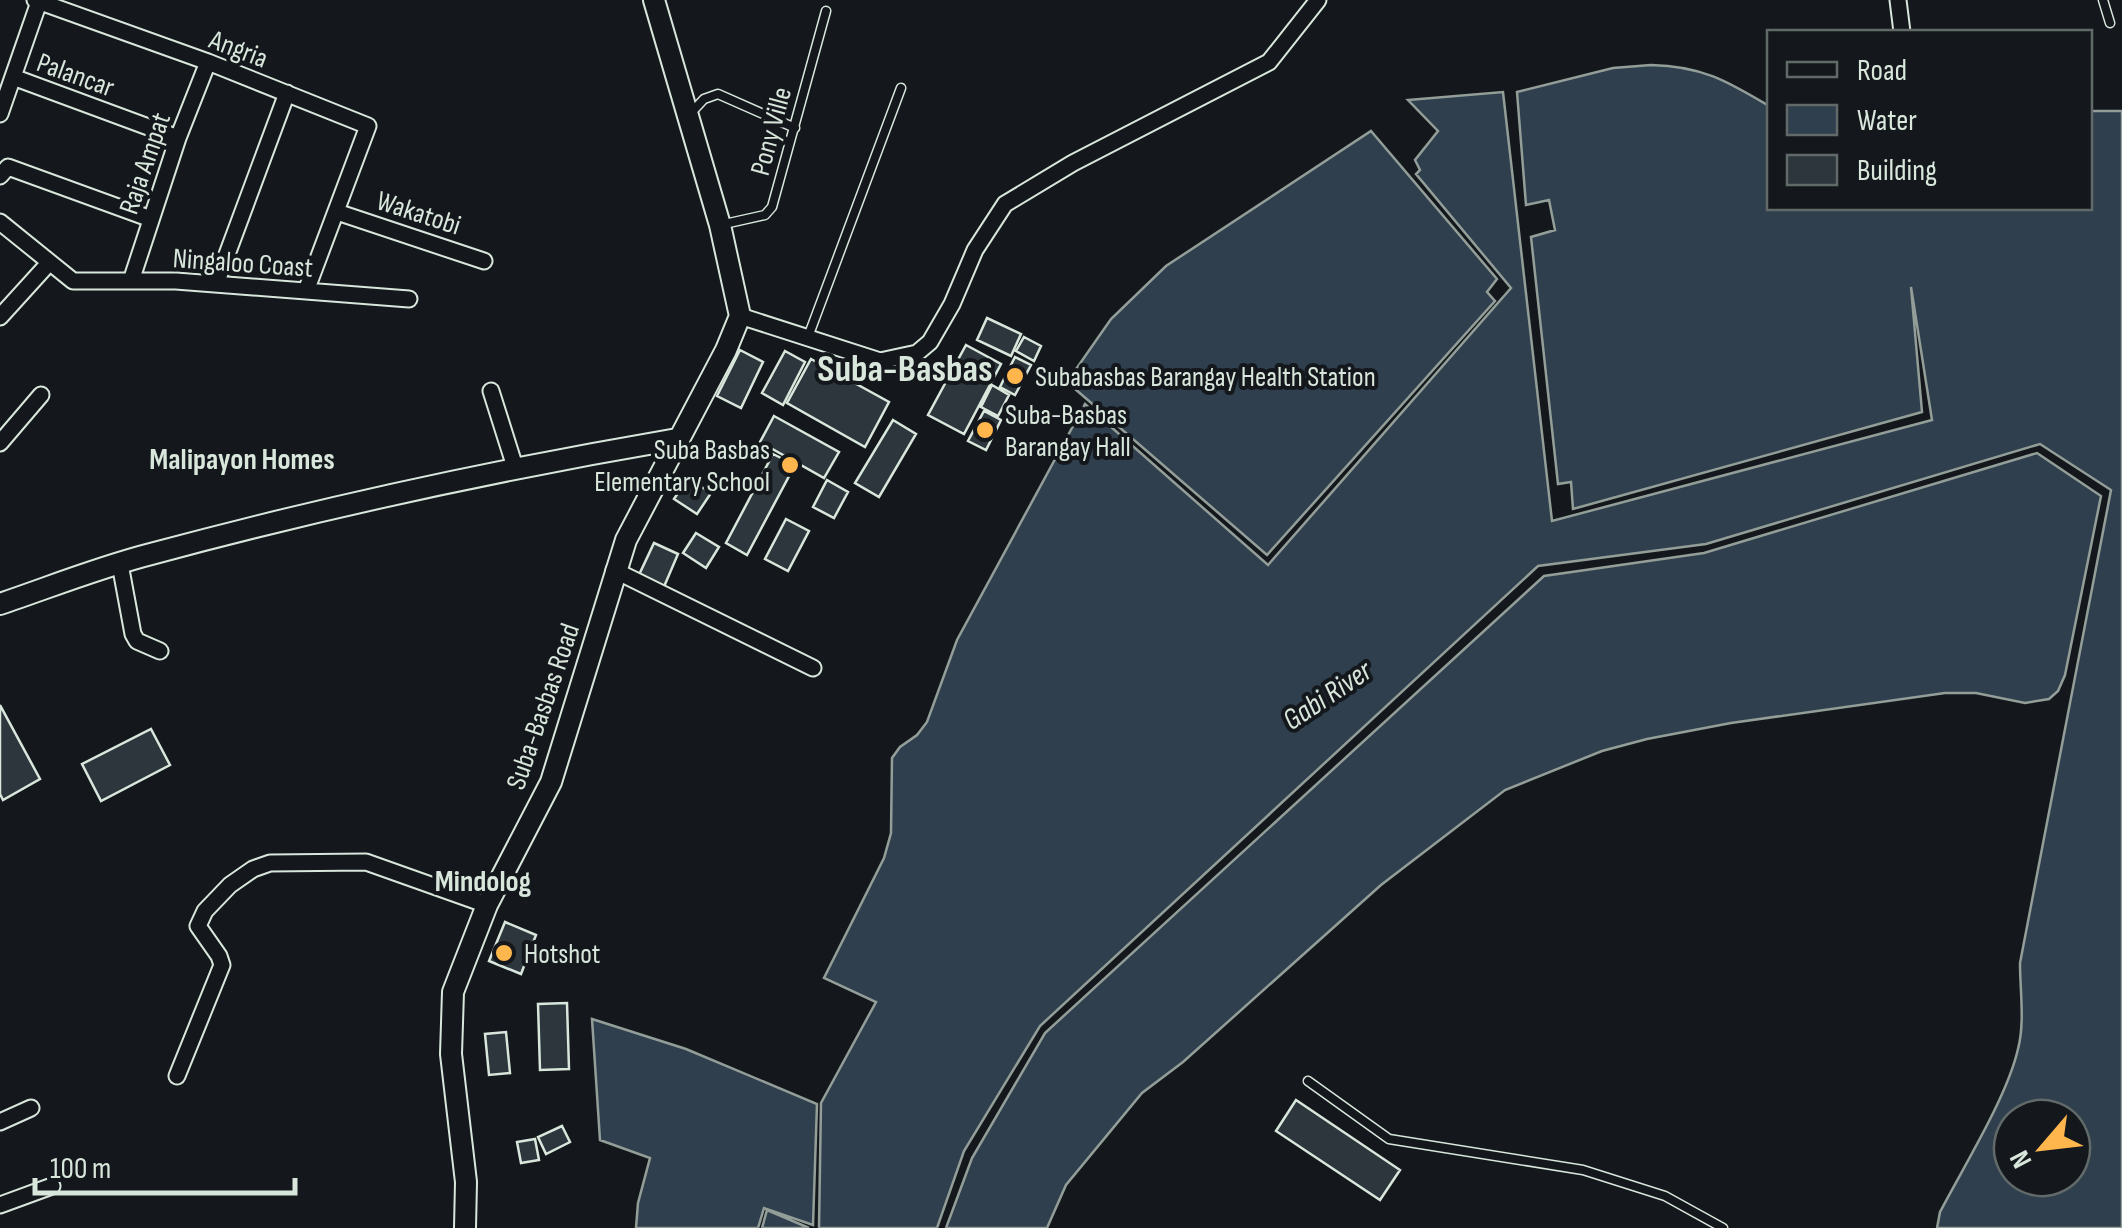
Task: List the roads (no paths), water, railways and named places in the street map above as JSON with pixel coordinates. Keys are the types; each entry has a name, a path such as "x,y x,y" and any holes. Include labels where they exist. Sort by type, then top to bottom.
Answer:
{"street":[{"path":"654,0 720,225 740,316 880,362 917,353 930,342 952,304 975,250 1005,204 1073,164 1269,62 1318,0"},
{"path":"1898,0 1902,30"},
{"path":"0,114 37,1"},
{"name":"Angria","path":"37,1 208,62 368,126 338,212"},
{"name":"Raja Ampat","path":"131,281 178,138 208,62"},
{"name":"Palancar","path":"13,77 178,138"},
{"path":"216,284 287,93"},
{"path":"0,176 8,167 152,218"},
{"path":"306,291 338,212"},
{"name":"Wakatobi","path":"338,212 484,260"},
{"path":"0,222 48,262 0,316"},
{"name":"Ningaloo Coast","path":"48,262 72,282 216,284 410,299"},
{"name":"Suba-Basbas Road","path":"465,1228 466,1182 453,1081 453,992 487,904 551,782 614,570 740,316"},
{"path":"490,390 514,467"},
{"path":"0,444 42,395"},
{"path":"0,604 147,555 514,467 678,440"},
{"path":"120,564 133,634 137,641 160,651"},
{"path":"614,570 812,668"},
{"path":"177,1076 222,965 198,926 205,911 253,869 270,863 366,862 487,904"},
{"path":"0,1122 31,1108"},
{"path":"0,1204 52,1186"}],"lane":[{"path":"2103,0 2110,23"},
{"name":"Pony Ville","path":"720,225 764,216 772,207 826,10"},
{"path":"808,337 901,88"},
{"path":"689,115 704,98 718,94 795,128"},
{"path":"1308,1081 1389,1139 1582,1170 1665,1196 1723,1228"}],"water":[{"name":"Gabi River","path":"1651,65 1700,72 1767,105 1767,210 2092,210 2092,111 2122,111 2122,1228 1937,1228 1940,1212 1992,1115 1992,1198 2092,1198 2092,1098 2000,1098 2020,1039 2020,963 2111,490 2040,444 1706,544 1538,566 1040,1026 964,1151 937,1228 819,1228 821,1103 876,1002 824,978 884,858 891,833 892,758 927,722 957,640 1085,404 1268,565 1511,288 1416,174 1420,170 1415,160 1438,131 1408,100 1503,92 1552,521 1932,420 1911,287 1922,412 1573,509 1571,482 1558,484 1531,237 1555,230 1549,200 1526,205 1517,92 1613,68"},
{"path":"1371,131 1497,279 1487,292 1495,301 1267,555 1067,382 1111,319 1166,266"},
{"path":"2037,453 2101,496 2065,675 2058,691 2049,699 2025,703 1976,693 1945,693 1731,723 1602,751 1505,790 1381,885 1183,1062 1142,1093 1066,1185 1047,1228 946,1228 972,1158 1045,1033 1544,576 1704,553"},
{"path":"592,1019 686,1049 817,1104 813,1225 764,1208 758,1228 636,1228 650,1158 600,1140"},
{"path":"767,1210 809,1228 762,1228"}],"place":[{"name":"Subabasbas Barangay Health Station","path":"1015,376"},
{"name":"Suba-Basbas Barangay Hall","path":"985,430"},
{"name":"Suba Basbas Elementary School","path":"790,465"},
{"name":"Hotshot","path":"504,953"}],"district":[{"name":"Suba-Basbas","path":"905,368"},
{"name":"Malipayon Homes","path":"242,459"},
{"name":"Mindolog","path":"483,881"}]}
